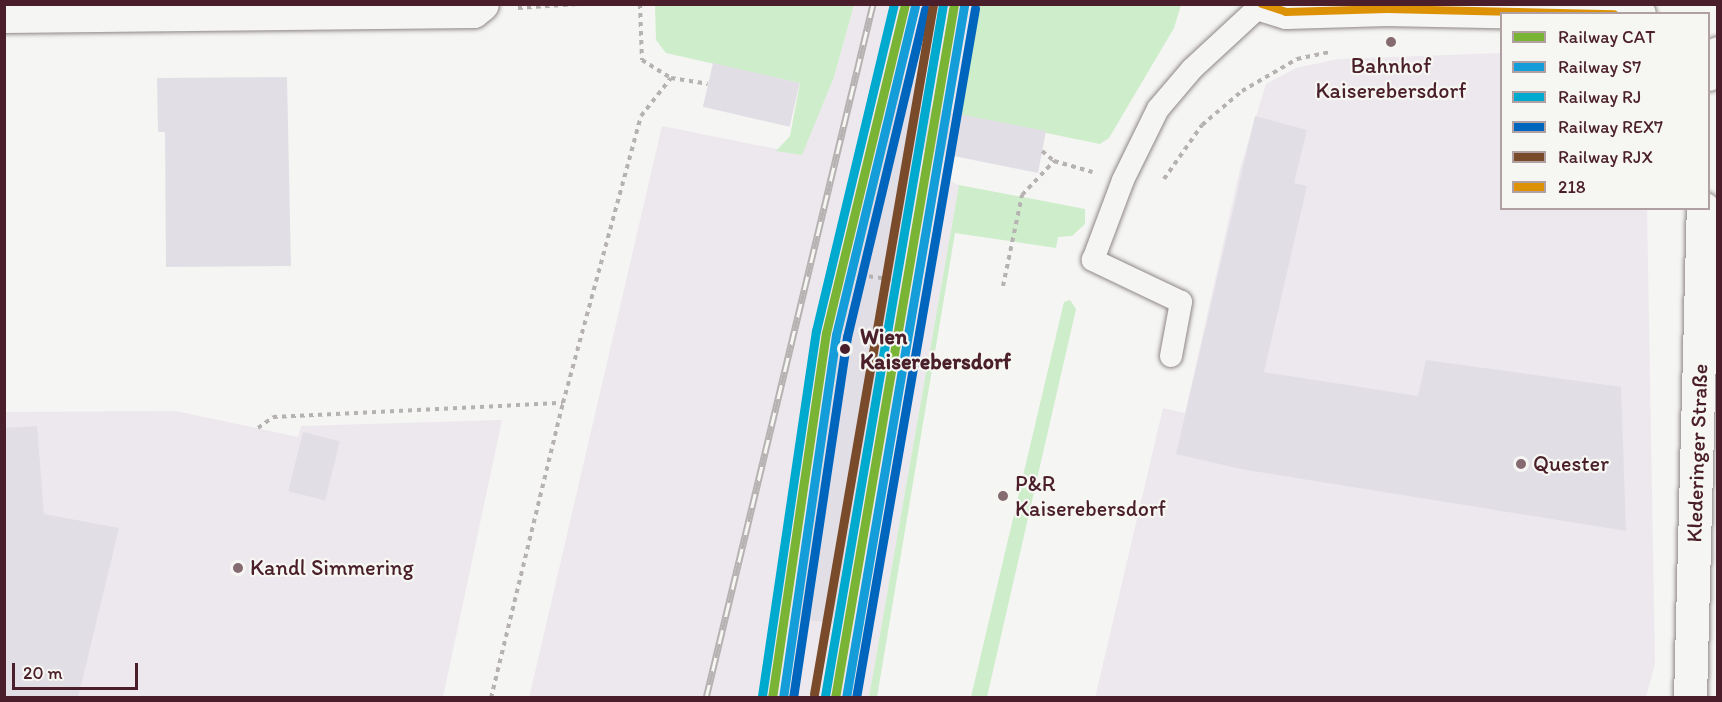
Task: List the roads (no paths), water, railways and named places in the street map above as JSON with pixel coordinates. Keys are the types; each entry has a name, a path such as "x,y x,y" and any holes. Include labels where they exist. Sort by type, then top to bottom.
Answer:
{"street":[{"path":"1260,5 1286,12 1387,9 1538,12"},
{"path":"4,16 477,8"},
{"path":"1710,70 1718,53"},
{"name":"Klederinger Straße","path":"1690,698 1703,210"}],"lane":[{"path":"1171,356 1181,302 1094,260 1123,180 1158,109 1192,69 1260,5"}],"railway":[{"path":"706,698 873,4"}],"rail line":[{"name":"RJ","path":"762,696 816,331 894,4"},
{"name":"CAT","path":"772,698 826,333 905,4"},
{"name":"RJX","path":"814,694 933,4"},
{"name":"RJ","path":"825,696 943,4"},
{"name":"CAT","path":"835,698 954,4"},
{"name":"S7","path":"783,698 836,335 915,6"},
{"name":"S7","path":"846,698 964,6"},
{"name":"REX7","path":"856,698 975,8"},
{"name":"REX7","path":"793,698 847,337 925,9"}],"place":[{"name":"Bahnhof Kaiserebersdorf","path":"1391,42"},
{"name":"Wien Kaiserebersdorf","path":"845,349"},
{"name":"Quester","path":"1521,464"},
{"name":"P&R Kaiserebersdorf","path":"1003,496"},
{"name":"Kandl Simmering","path":"238,568"}]}
